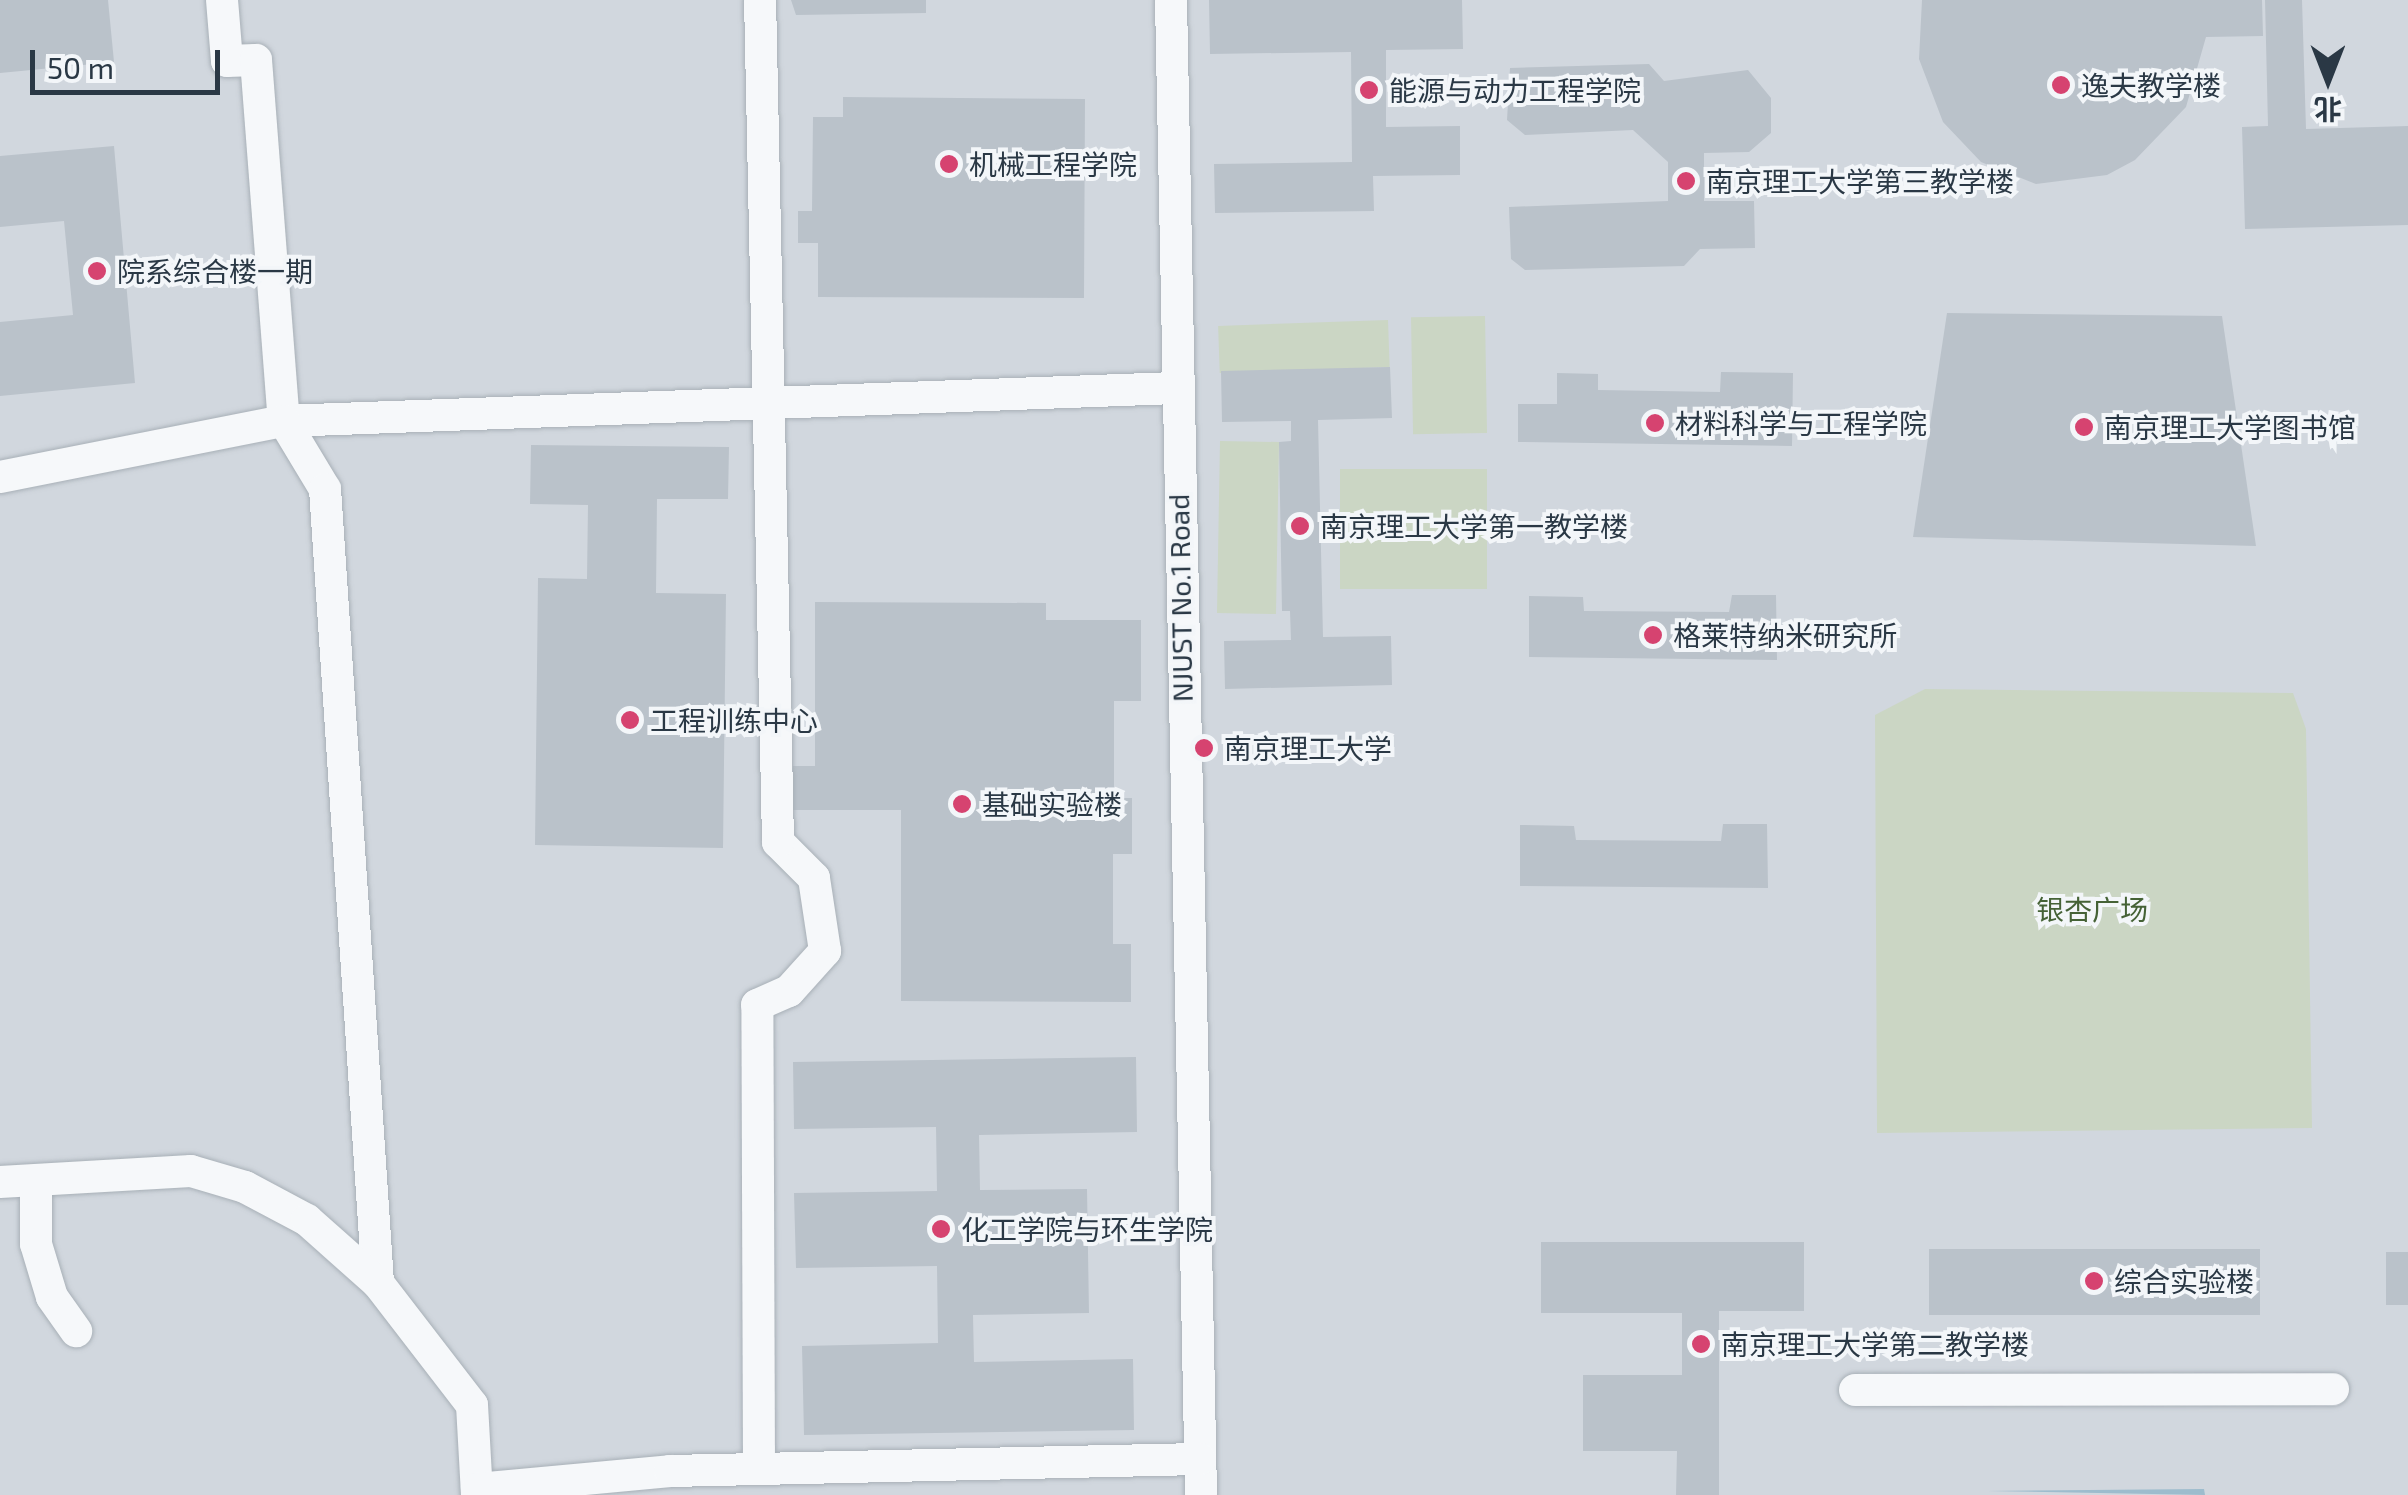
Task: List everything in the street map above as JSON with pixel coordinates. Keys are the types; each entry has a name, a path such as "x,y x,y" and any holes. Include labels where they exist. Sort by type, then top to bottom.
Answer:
{"street":[{"path":"222,0 227,61 256,60 284,422 325,489 378,1282"},
{"path":"759,1469 757,1004 789,991 825,952 814,878 778,842 760,0"},
{"name":"NJUST No.1 Road","path":"1171,0 1175,388 1201,1495"},
{"path":"0,477 284,422 1175,388"},
{"path":"0,1182 191,1171 245,1187 307,1220 378,1282 472,1406 477,1492 759,1469 1200,1459"},
{"path":"36,1182 36,1244 52,1297 76,1331"},
{"path":"1856,1390 2333,1389"}],"shaded area":[{"name":"南京理工大学","path":"0,0 2408,0 2408,1495 0,1495"}],"green space":[{"path":"1485,316 1487,433 1413,434 1411,317"},
{"path":"1388,320 1390,367 1220,373 1218,326"},
{"path":"1220,441 1279,442 1276,614 1217,613"},
{"path":"1340,469 1487,469 1487,589 1340,589"},
{"name":"银杏广场","path":"1925,689 2293,693 2306,729 2312,1128 1877,1133 1875,715"}],"water":[{"path":"2204,1489 2205,1495 1987,1491"}],"building":[{"path":"0,0 108,0 114,62 0,73"},
{"path":"791,0 926,0 926,13 796,15"},
{"name":"能源与动力工程学院","path":"1209,0 1462,0 1463,49 1386,50 1386,127 1460,126 1460,175 1373,176 1374,211 1215,213 1214,164 1352,162 1351,52 1210,54"},
{"name":"逸夫教学楼","path":"1922,0 2262,0 2263,36 2206,37 2186,107 2135,160 2107,175 2036,184 1981,162 1943,122 1919,59"},
{"path":"2265,0 2302,0 2306,129 2408,126 2408,225 2245,229 2242,127 2268,126"},
{"name":"南京理工大学第三教学楼","path":"1649,64 1664,81 1748,70 1771,98 1771,133 1749,152 1704,153 1704,201 1754,201 1755,248 1700,249 1684,266 1525,270 1511,259 1509,207 1668,201 1668,162 1633,130 1525,135 1507,120 1510,68"},
{"name":"机械工程学院","path":"843,97 1085,99 1084,298 818,297 818,243 798,243 798,211 812,211 813,117 843,117"},
{"name":"院系综合楼一期","path":"114,146 135,383 0,396 0,322 73,315 64,221 0,227 0,156"},
{"name":"南京理工大学图书馆","path":"1947,313 2222,316 2256,546 1913,537"},
{"name":"南京理工大学第一教学楼","path":"1390,367 1392,418 1318,420 1323,637 1391,636 1392,685 1225,689 1224,641 1291,640 1290,611 1282,611 1279,442 1291,441 1291,421 1222,422 1221,371"},
{"name":"材料科学与工程学院","path":"1721,372 1793,373 1792,446 1518,442 1518,404 1557,404 1557,373 1598,374 1598,390 1720,392"},
{"name":"工程训练中心","path":"531,445 729,447 728,499 657,499 656,593 726,594 723,848 535,845 538,578 587,579 588,505 530,504"},
{"name":"格莱特纳米研究所","path":"1732,595 1776,595 1777,660 1529,657 1529,596 1583,597 1584,611 1729,612"},
{"name":"基础实验楼","path":"815,602 1046,603 1046,620 1141,620 1141,701 1114,701 1114,798 1132,798 1132,854 1113,854 1113,944 1131,944 1131,1002 901,1001 901,810 793,810 793,766 815,766"},
{"path":"1723,824 1767,824 1768,888 1520,886 1520,825 1574,826 1576,840 1721,841"},
{"name":"化工学院与环生学院","path":"1136,1057 1137,1132 979,1135 980,1190 1087,1189 1089,1313 973,1315 974,1362 1133,1359 1134,1430 804,1435 802,1346 938,1343 937,1266 796,1268 794,1193 937,1191 936,1127 794,1129 793,1062"},
{"name":"南京理工大学第二教学楼","path":"1541,1242 1804,1242 1804,1311 1719,1311 1719,1495 1676,1495 1677,1451 1583,1451 1583,1375 1682,1375 1682,1313 1541,1313"},
{"name":"综合实验楼","path":"1929,1249 2260,1249 2260,1315 1929,1315"},
{"path":"2386,1252 2408,1252 2408,1305 2386,1305"}],"place":[{"name":"逸夫教学楼","path":"2061,85"},
{"name":"能源与动力工程学院","path":"1369,90"},
{"name":"机械工程学院","path":"949,164"},
{"name":"南京理工大学第三教学楼","path":"1686,181"},
{"name":"院系综合楼一期","path":"97,271"},
{"name":"材料科学与工程学院","path":"1655,423"},
{"name":"南京理工大学图书馆","path":"2084,427"},
{"name":"南京理工大学第一教学楼","path":"1300,526"},
{"name":"格莱特纳米研究所","path":"1653,635"},
{"name":"工程训练中心","path":"630,720"},
{"name":"南京理工大学","path":"1204,748"},
{"name":"基础实验楼","path":"962,804"},
{"name":"化工学院与环生学院","path":"941,1229"},
{"name":"综合实验楼","path":"2094,1281"},
{"name":"南京理工大学第二教学楼","path":"1701,1344"}]}
